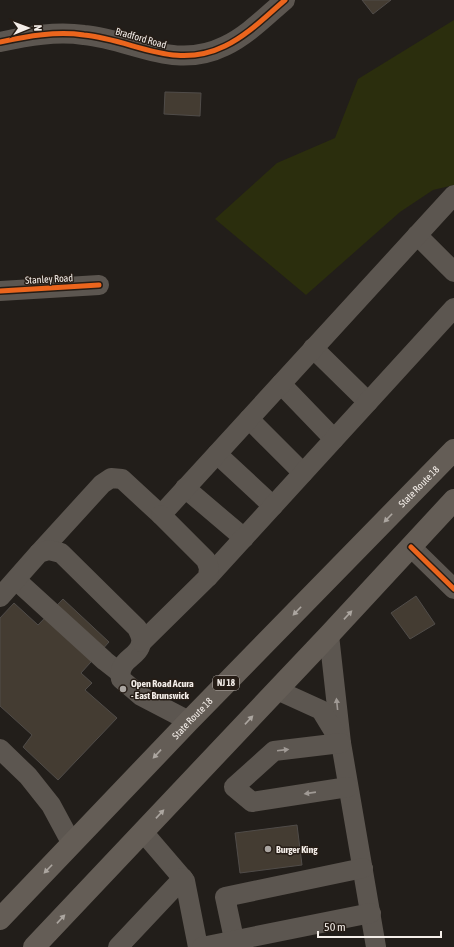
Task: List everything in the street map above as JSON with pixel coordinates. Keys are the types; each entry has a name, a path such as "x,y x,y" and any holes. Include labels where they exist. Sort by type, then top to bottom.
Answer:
{"highway":[{"name":"State Route 18","path":"1,915 72,844 189,721 454,450"},
{"path":"34,947 330,635 454,500"}],"street":[{"name":"Bradford Road","path":"0,42 34,35 83,34 107,38 131,44 151,52 172,56 205,53 225,46 244,34 285,0"},
{"path":"161,515 416,234 454,195"},
{"path":"416,234 454,272"},
{"name":"Stanley Road","path":"0,291 99,285"},
{"path":"189,721 141,696 120,679 119,672 125,662 139,648 142,642 208,577 274,506 454,308"},
{"path":"313,348 368,402"},
{"path":"281,384 334,439"},
{"path":"249,419 303,473"},
{"path":"217,454 274,506"},
{"path":"0,597 102,484 111,478 122,478 206,560 209,568 208,577"},
{"path":"185,488 244,538"},
{"path":"411,548 454,589"},
{"path":"39,553 49,550 61,553 137,628 142,642"},
{"path":"16,580 119,672"},
{"path":"330,635 341,743 376,947"},
{"path":"277,690 321,710 341,743"},
{"path":"341,743 274,751 234,787 252,802 348,787"},
{"path":"0,749 28,776 51,805 72,844"},
{"path":"143,832 184,878 198,947"},
{"path":"234,939 225,897 363,868"},
{"path":"118,947 184,878"},
{"path":"202,947 234,939 371,913"}],"green space":[{"path":"454,20 454,185 433,190 400,212 306,295 215,219 277,163 335,138 358,79"}],"building":[{"path":"362,0 391,0 373,14"},
{"path":"165,92 201,93 200,116 164,114"},
{"path":"416,596 435,624 410,639 391,613"},
{"path":"63,599 109,642 81,673 92,683 85,690 117,718 58,780 23,747 32,735 0,706 0,618 14,603 38,625"},
{"name":"Burger King","path":"297,825 302,865 240,873 235,833"}],"cycle path":[{"path":"0,42 42,35 74,34 103,38 154,52 189,56 206,53 233,42 256,25 285,0"},
{"path":"0,291 99,285"},
{"path":"411,547 454,589"}],"place":[{"name":"Open Road Acura - East Brunswick","path":"123,689"},
{"name":"Burger King","path":"268,849"}]}
